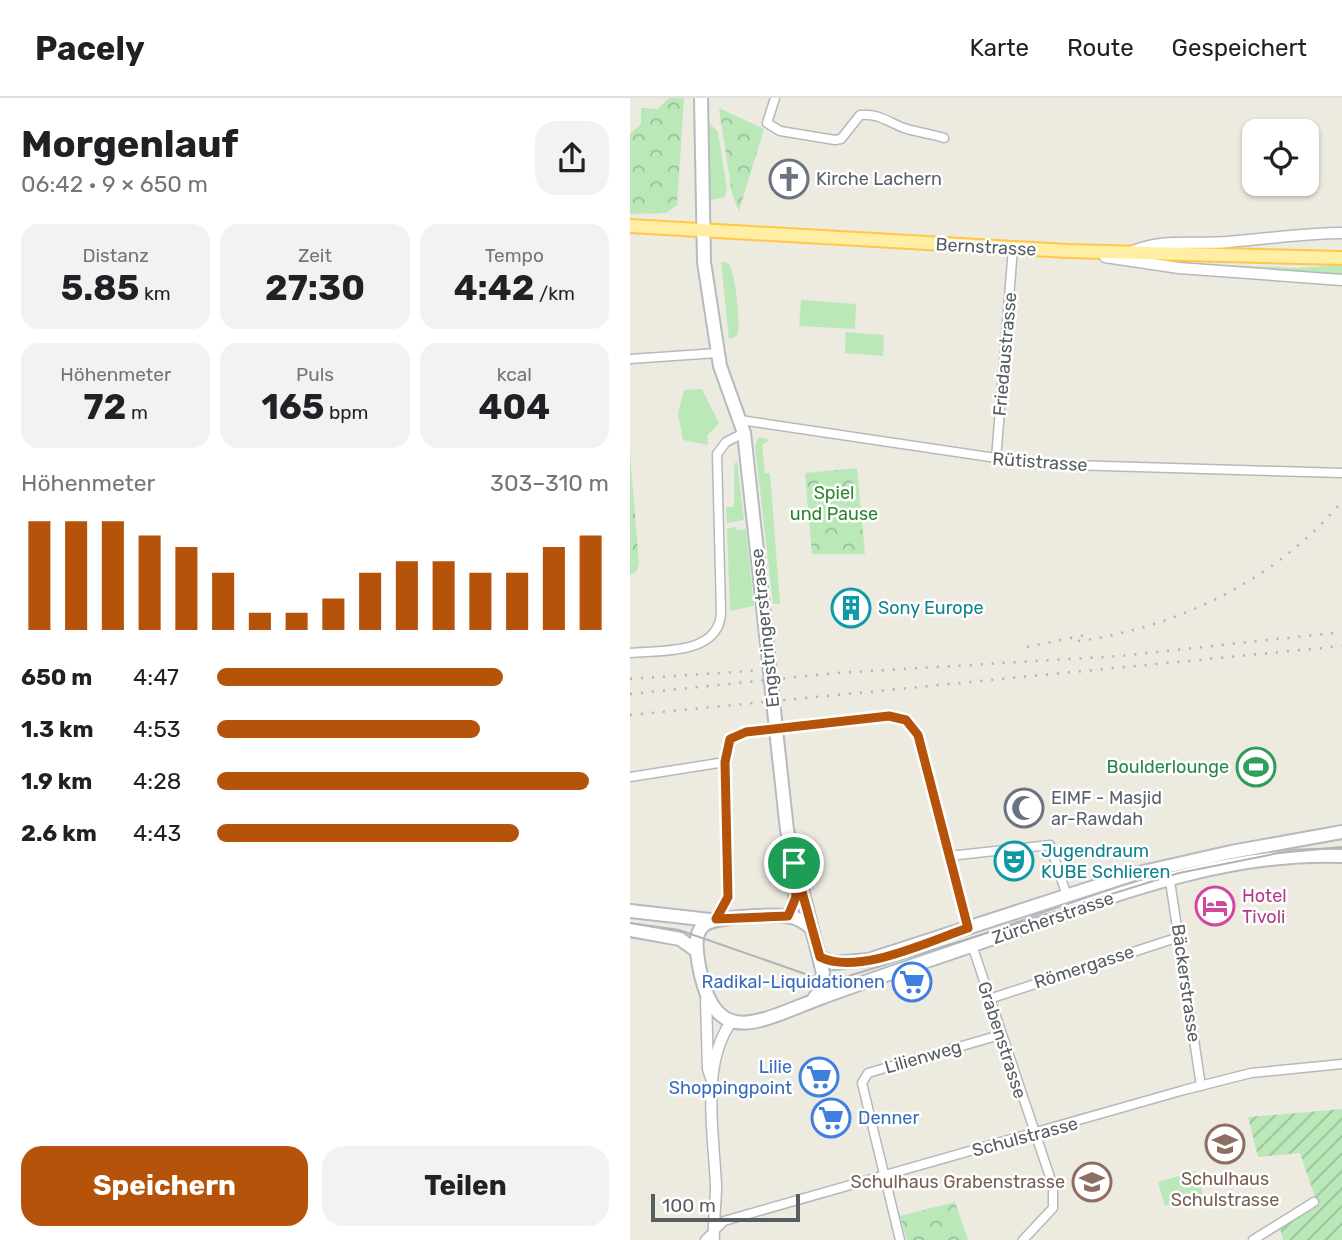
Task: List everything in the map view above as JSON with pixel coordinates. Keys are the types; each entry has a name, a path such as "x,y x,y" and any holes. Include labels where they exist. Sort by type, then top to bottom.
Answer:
{"main road":[{"name":"Engstringerstrasse","path":"701,98 702,231 717,353 744,433 778,748 794,863 796,897 788,916"},
{"name":"Bernstrasse","path":"630,226 1077,252 1342,258"},
{"name":"Zürcherstrasse","path":"820,957 833,962 868,960 1180,862 1342,832"},
{"name":"Zürcherstrasse","path":"731,1022 759,1019 972,945 1170,881 1280,858 1342,856"},
{"name":"Engstringerstrasse","path":"794,863 810,926"},
{"path":"630,911 713,920 788,916 810,926 820,957 823,979 813,1001"},
{"path":"713,920 698,933 697,951 706,999 712,1010 731,1022"},
{"path":"630,930 664,935 688,943 697,951"}],"street":[{"path":"775,98 767,123 780,131 835,141 841,139 860,114 871,114 889,119 904,128 944,138"},
{"path":"1128,253 1147,244 1225,242 1308,233 1342,233"},
{"name":"Friedaustrasse","path":"996,460 1013,248"},
{"path":"1077,252 1179,268 1342,280"},
{"path":"630,359 717,353"},
{"name":"Rütistrasse","path":"740,420 1037,464 1342,473"},
{"path":"630,653 688,646 709,639 717,631 720,618 716,454 726,442 744,433"},
{"path":"713,920 728,897 725,762 728,742 741,733 874,717 901,718 911,724 918,735 968,928"},
{"path":"630,777 725,762"},
{"path":"949,856 1051,845 1067,896"},
{"name":"Bäckerstrasse","path":"1170,881 1201,1086"},
{"name":"Römergasse","path":"989,999 1034,982 1179,937"},
{"name":"Grabenstrasse","path":"972,945 1054,1198 1053,1208 1023,1240"},
{"path":"706,999 708,1069 712,1082"},
{"path":"705,1240 714,1235 716,1193 712,1082 719,1038 731,1022"},
{"name":"Lilienweg","path":"900,1240 862,1083 864,1078 868,1073 1000,1035"},
{"name":"Schulstrasse","path":"714,1235 724,1220 1201,1086 1273,1069 1342,1064"},
{"path":"1253,1240 1314,1202"}],"green space":[{"path":"669,98 684,98 677,205 666,213 630,214 630,134 641,124 641,108 657,109"},
{"path":"719,108 764,129 739,211 732,194"},
{"path":"706,120 718,132 727,190 725,197 710,200"},
{"path":"721,262 728,263 731,269 737,299 737,336 729,339"},
{"path":"1182,265 1298,268 1342,265 1342,277"},
{"path":"801,300 856,304 855,329 799,326"},
{"path":"846,332 884,335 883,356 845,353"},
{"path":"702,389 719,423 707,436 708,445 683,440 678,413 684,390"},
{"path":"759,437 770,440 762,445 765,473 770,473 780,604 773,604 755,446"},
{"path":"630,454 639,563 637,571 630,575"},
{"path":"737,460 744,520 727,523 726,507 734,507 734,465"},
{"name":"Spiel und Pause","path":"857,468 865,554 812,554 805,473"},
{"path":"736,527 737,530 746,529 754,606 730,611 727,529"},
{"path":"1342,1109 1342,1240 1283,1240 1280,1229 1318,1206 1300,1153 1258,1157 1248,1117"},
{"path":"1196,1171 1203,1195 1165,1206 1158,1182"},
{"path":"955,1202 968,1240 907,1240 900,1216"}],"tram line":[{"path":"630,923 679,930 817,978 839,979 1179,873 1279,853 1342,847"}],"railway":[{"path":"1078,641 1152,625 1223,595 1288,554 1342,501"},
{"path":"630,694 836,673 1120,656 1342,632"},
{"path":"1027,647 1085,635"},
{"path":"630,715 1342,646"},
{"path":"630,679 777,669"}],"place":[{"name":"Kirche Lachern","path":"789,179"},
{"name":"Sony Europe","path":"851,608"},
{"name":"Boulderlounge","path":"1256,767"},
{"name":"EIMF - Masjid ar-Rawdah","path":"1024,808"},
{"name":"Jugendraum KUBE Schlieren","path":"1014,861"},
{"name":"Hotel Tivoli","path":"1215,906"},
{"name":"Radikal-Liquidationen","path":"912,982"},
{"name":"Lilie Shoppingpoint","path":"819,1077"},
{"name":"Denner","path":"831,1118"},
{"name":"Schulhaus Schulstrasse","path":"1225,1144"},
{"name":"Schulhaus Grabenstrasse","path":"1092,1182"}],"route":[{"path":"874,717 901,718 911,724 918,735 968,928 868,960 845,963 828,961 820,957 794,863 796,897 788,916 716,919 728,897 725,762 730,739 736,734 746,732 874,717"}]}
